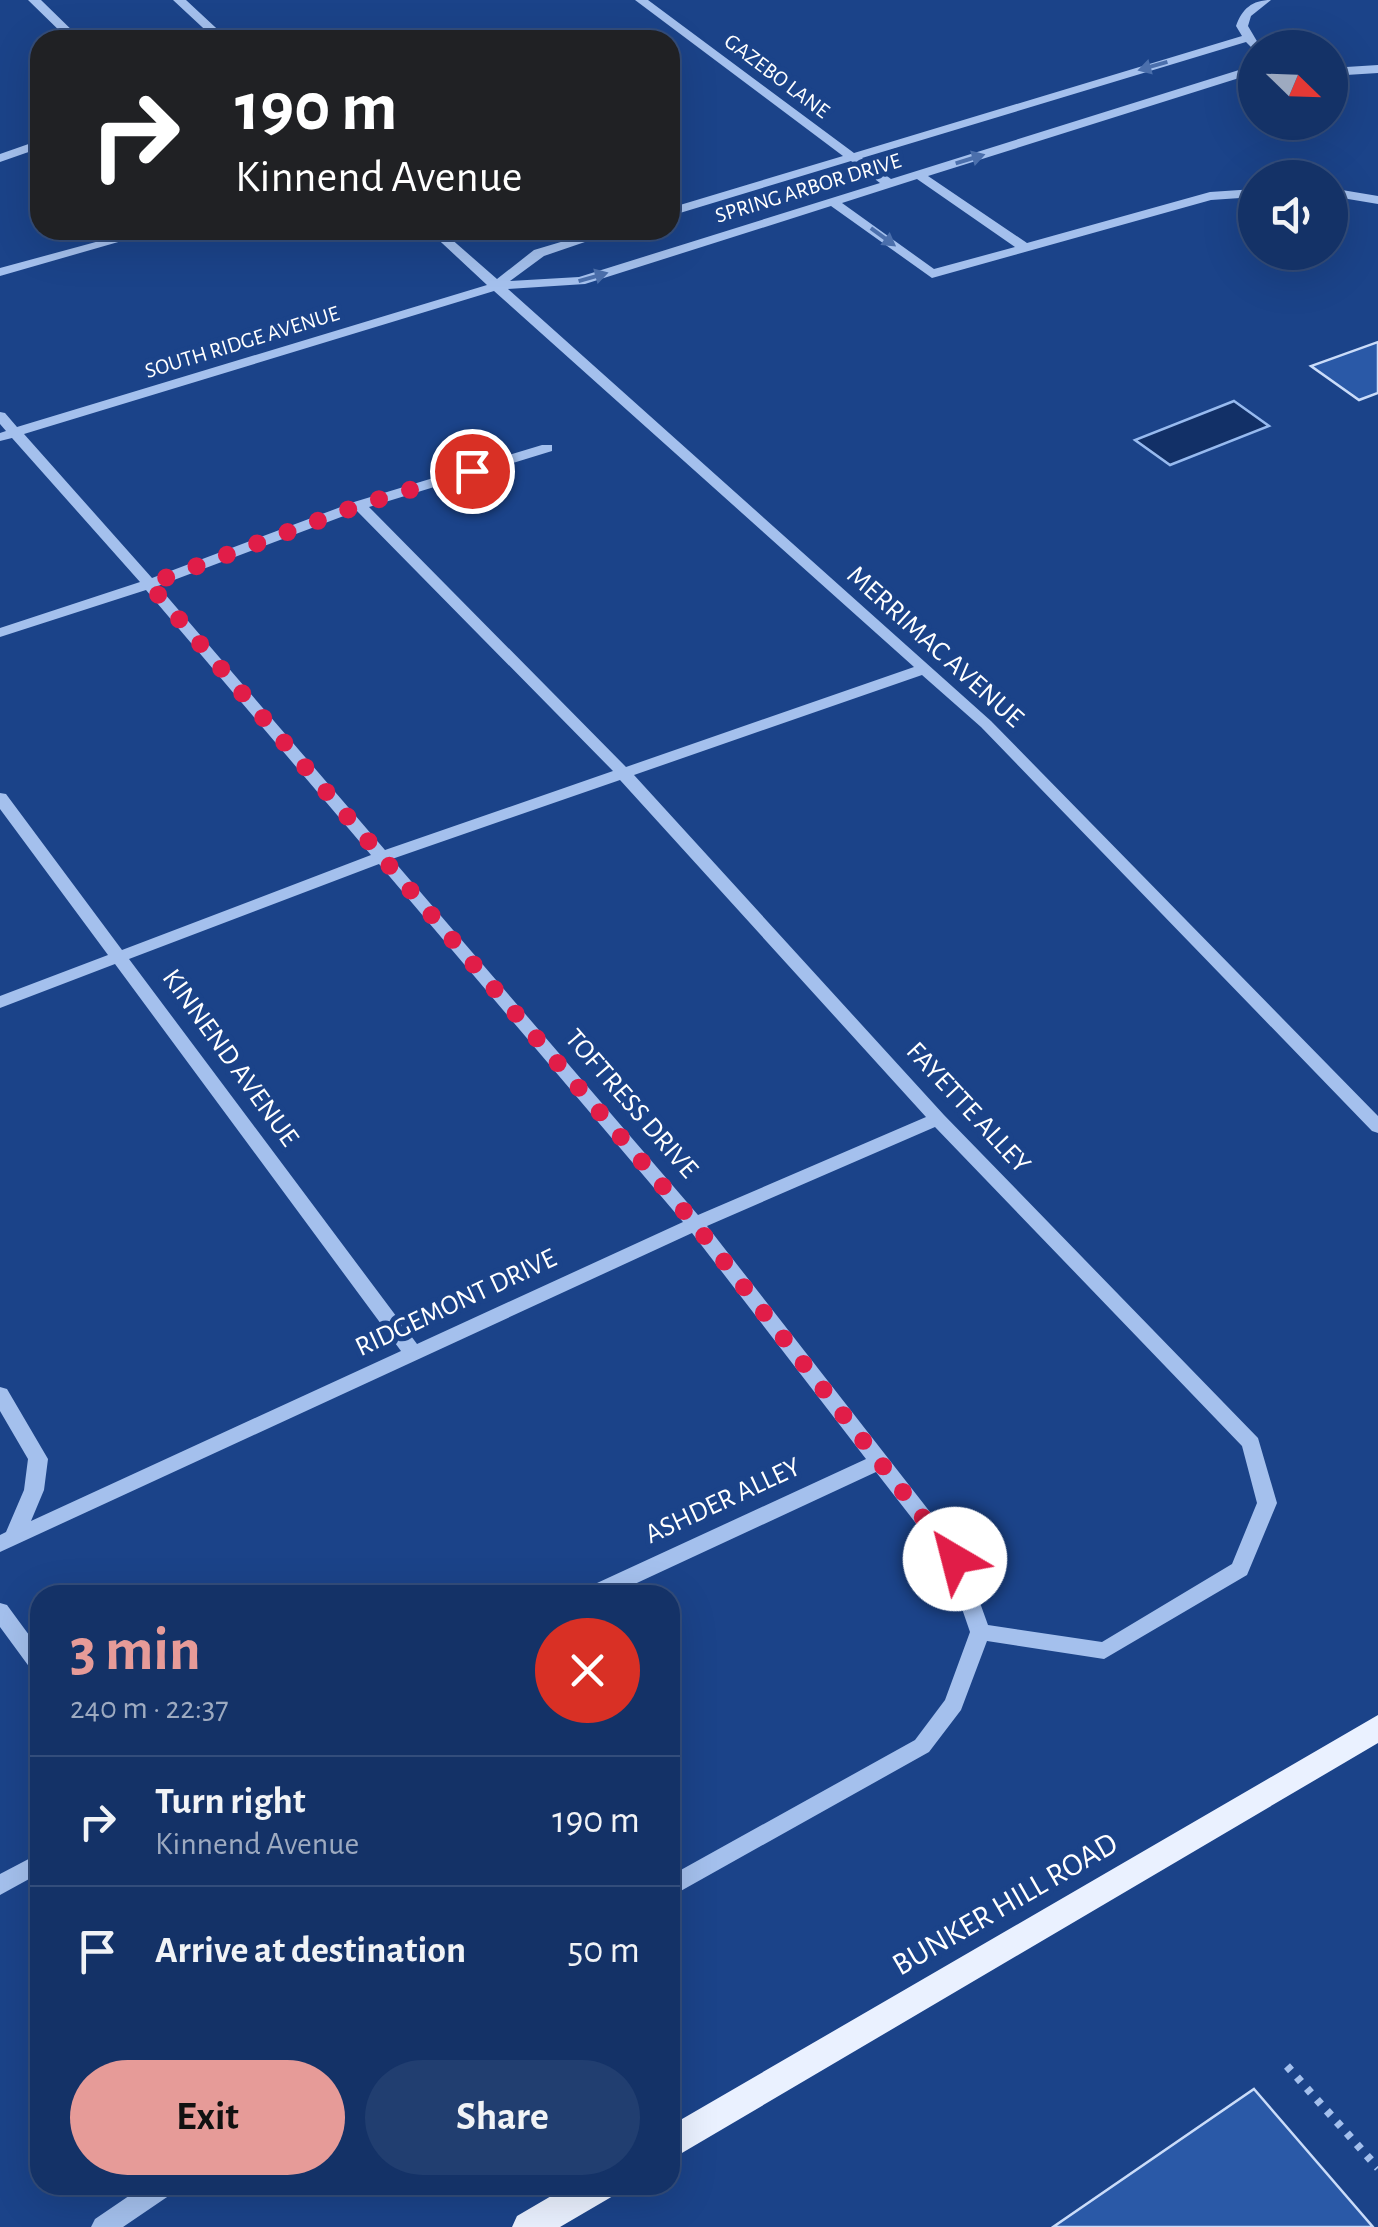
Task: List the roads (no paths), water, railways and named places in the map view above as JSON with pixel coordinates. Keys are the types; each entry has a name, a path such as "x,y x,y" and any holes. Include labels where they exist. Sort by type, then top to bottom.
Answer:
{"main road":[{"name":"BUNKER HILL ROAD","path":"680,2138 1378,1728"},
{"path":"530,2227 584,2195"}],"street":[{"path":"34,0 66,30"},
{"path":"178,0 212,30"},
{"name":"GAZEBO LANE","path":"641,0 890,184"},
{"path":"1244,30 1246,14 1265,0"},
{"name":"SPRING ARBOR DRIVE","path":"680,209 849,156 1238,47"},
{"path":"1348,71 1378,69"},
{"name":"SPRING ARBOR DRIVE","path":"496,286 580,281 1238,74"},
{"path":"0,158 30,148"},
{"path":"919,174 1023,246"},
{"path":"833,202 932,274 1210,196 1238,194"},
{"path":"1348,195 1378,200"},
{"path":"0,272 117,240"},
{"name":"MERRIMAC AVENUE","path":"445,240 986,724 1378,1128"},
{"path":"496,286 540,253 582,240"},
{"name":"SOUTH RIDGE AVENUE","path":"7,435 496,286"},
{"name":"TOFTRESS DRIVE","path":"0,416 7,435 149,584 695,1224 955,1559 980,1632"},
{"path":"0,633 149,584 360,505 547,448"},
{"name":"FAYETTE ALLEY","path":"360,505 622,774 938,1119 1251,1443 1267,1503 1240,1569 1104,1652 980,1632"},
{"path":"0,1002 381,858 924,669"},
{"name":"KINNEND AVENUE","path":"0,798 413,1353"},
{"name":"RIDGEMONT DRIVE","path":"8,1540 695,1224 938,1119"},
{"path":"0,1394 38,1460 34,1490 8,1540"},
{"name":"ASHDER ALLEY","path":"613,1585 881,1461"},
{"path":"0,1611 30,1652"},
{"path":"680,1881 922,1746 954,1704 980,1632"},
{"path":"0,1885 30,1868"},
{"path":"104,2227 151,2195"}],"water":[{"path":"1234,401 1269,426 1170,465 1135,440"}]}
